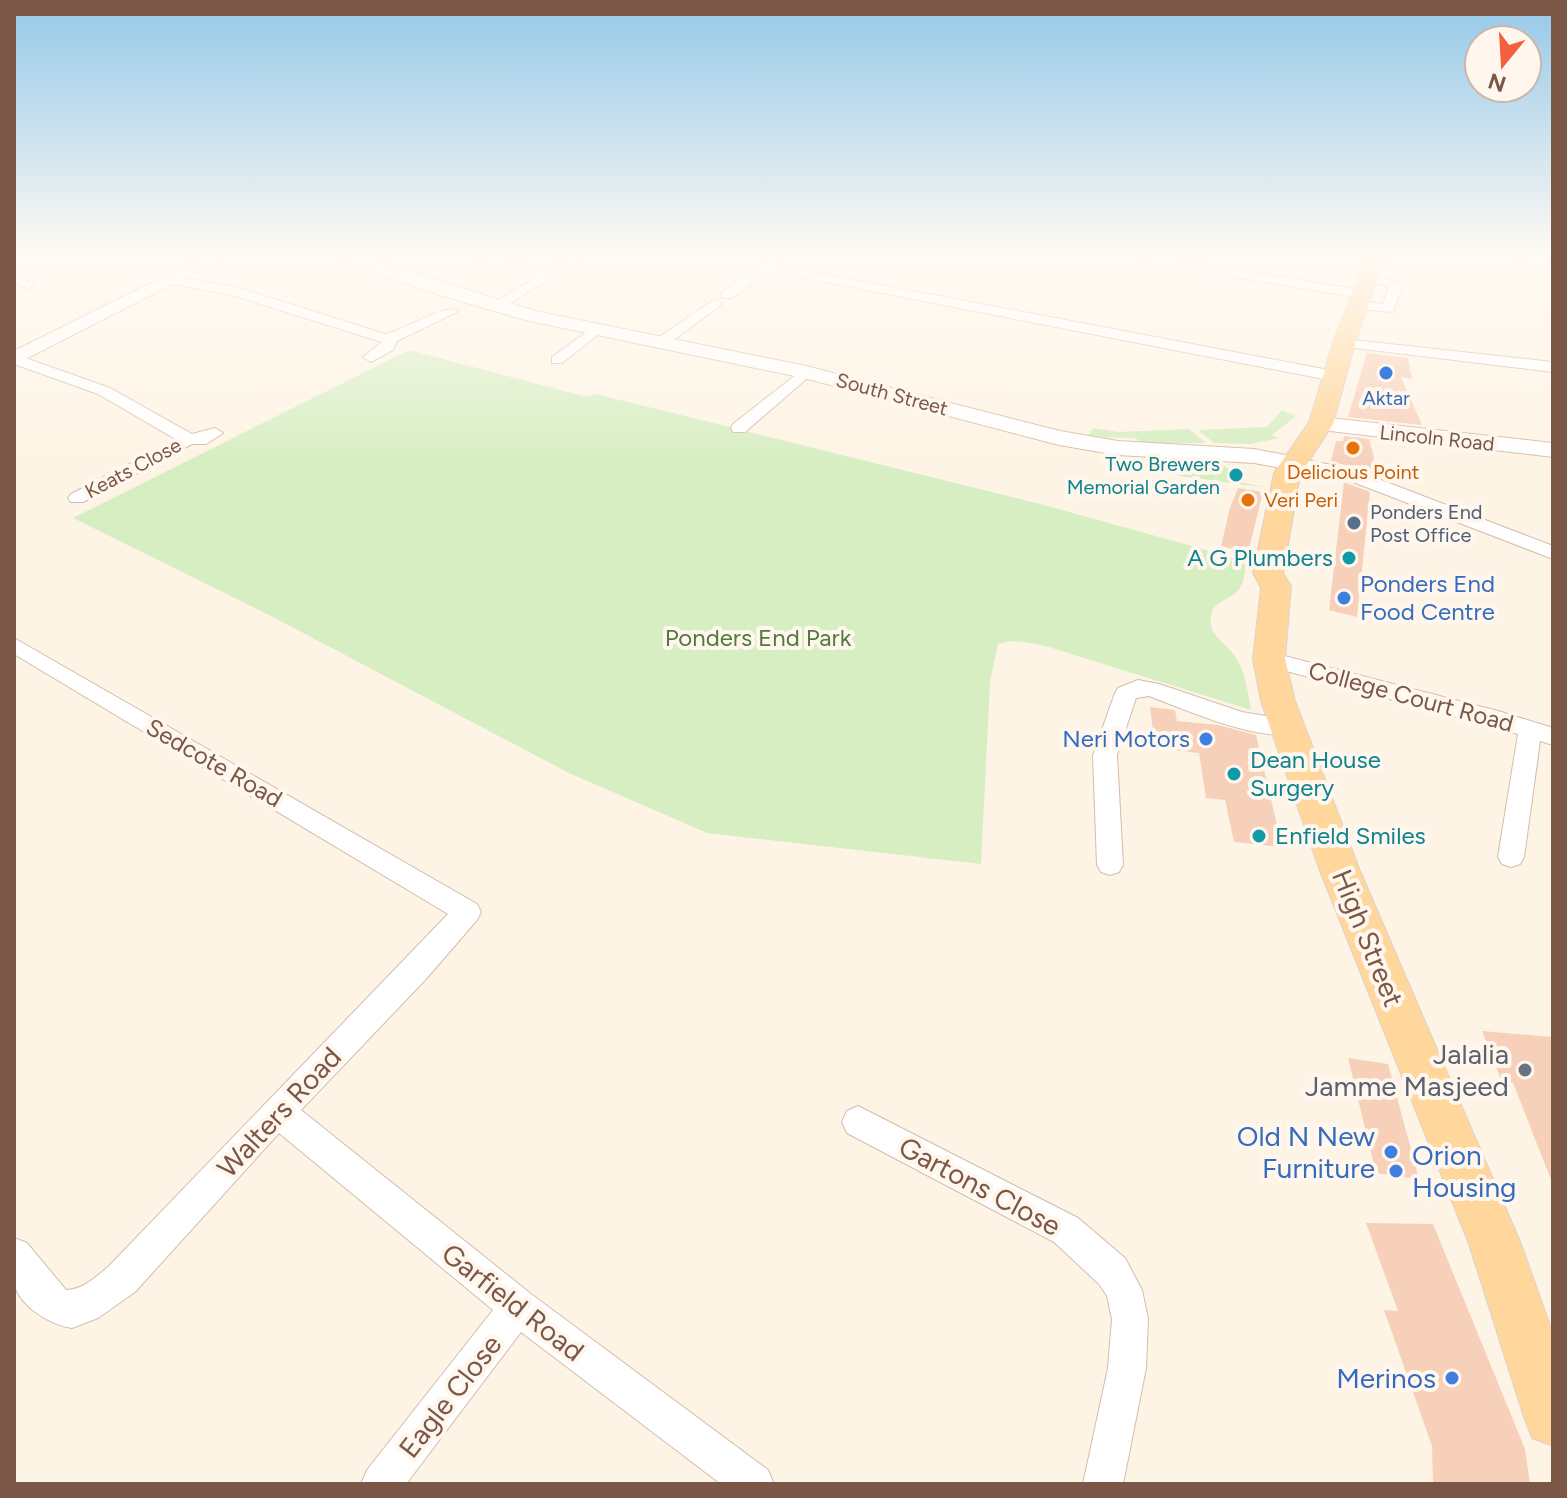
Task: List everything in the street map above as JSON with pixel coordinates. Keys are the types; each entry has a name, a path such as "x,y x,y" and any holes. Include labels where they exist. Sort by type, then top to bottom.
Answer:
{"main road":[{"name":"High Street","path":"1349,328 1321,424 1298,464 1287,473 1268,573 1268,578 1276,586 1269,659 1272,680 1324,832 1385,983 1540,1336 1553,1417"}],"street":[{"path":"14,359 76,328"},
{"path":"353,328 385,338 400,336 417,328"},
{"name":"South Street","path":"586,328 806,372 1090,445 1254,456 1298,464"},
{"path":"660,343 681,328"},
{"path":"1096,328 1334,376"},
{"path":"557,360 595,330"},
{"path":"371,357 391,345 385,338"},
{"path":"1344,343 1553,367"},
{"name":"Keats Close","path":"14,359 104,391 188,439 200,440 215,433"},
{"path":"739,428 806,372"},
{"name":"Lincoln Road","path":"1321,424 1553,450"},
{"name":"Keats Close","path":"77,498 180,446 188,439"},
{"path":"1298,464 1334,477 1372,483 1553,553"},
{"name":"Sedcote Road","path":"14,645 415,881"},
{"name":"College Court Road","path":"1269,659 1541,734"},
{"path":"1110,865 1105,755 1126,693 1138,688 1151,689 1240,720 1287,727"},
{"path":"1511,857 1541,734"},
{"name":"Walters Road","path":"14,1256 53,1305 71,1311 88,1306 122,1279 416,970 467,912 415,881"},
{"name":"Garfield Road","path":"278,1112 518,1307 754,1484"},
{"name":"Gartons Close","path":"858,1122 1066,1230 1112,1271 1124,1290 1130,1319 1127,1368 1103,1484"},
{"name":"Eagle Close","path":"381,1484 518,1307"}],"green space":[{"name":"Ponders End Park","path":"409,350 587,397 596,394 1040,504 1246,561 1241,586 1216,606 1211,623 1215,635 1241,666 1251,710 1049,647 1004,642 998,644 990,682 981,864 707,833 569,773 271,616 73,518"},
{"path":"1282,410 1296,416 1272,435 1280,438 1250,444 1214,443 1198,430 1267,427"},
{"path":"1093,428 1118,432 1189,429 1206,443 1140,443 1136,438 1087,437"},
{"path":"1180,462 1224,466 1239,476 1240,482 1268,488 1179,476"}],"building":[{"path":"1367,353 1408,358 1412,379 1401,377 1422,425 1348,417"},
{"path":"1344,436 1369,439 1374,457 1372,473 1331,461 1336,441 1343,441"},
{"path":"1344,482 1370,492 1357,617 1329,610"},
{"path":"1238,488 1263,492 1248,553 1221,546"},
{"path":"1150,707 1175,710 1177,721 1218,725 1256,735 1282,847 1234,842 1225,800 1206,798 1199,753 1155,748"},
{"name":"Jalalia Jamme Masjeed","path":"1482,1031 1553,1037 1553,1185 1513,1083 1502,1082"},
{"path":"1348,1058 1388,1064 1419,1179 1376,1173"},
{"name":"Merinos","path":"1366,1223 1433,1224 1525,1449 1530,1484 1433,1484 1432,1446 1384,1310 1398,1311"}],"place":[{"name":"Aktar","path":"1386,373"},
{"name":"Delicious Point","path":"1353,448"},
{"name":"Two Brewers Memorial Garden","path":"1236,475"},
{"name":"Veri Peri","path":"1248,500"},
{"name":"Ponders End Post Office","path":"1354,523"},
{"name":"A G Plumbers","path":"1349,558"},
{"name":"Ponders End Food Centre","path":"1344,598"},
{"name":"Neri Motors","path":"1206,739"},
{"name":"Dean House Surgery","path":"1234,774"},
{"name":"Enfield Smiles","path":"1259,836"},
{"name":"Jalalia Jamme Masjeed","path":"1525,1070"},
{"name":"Old N New Furniture","path":"1391,1152"},
{"name":"Orion Housing","path":"1396,1171"},
{"name":"Merinos","path":"1452,1378"}]}
